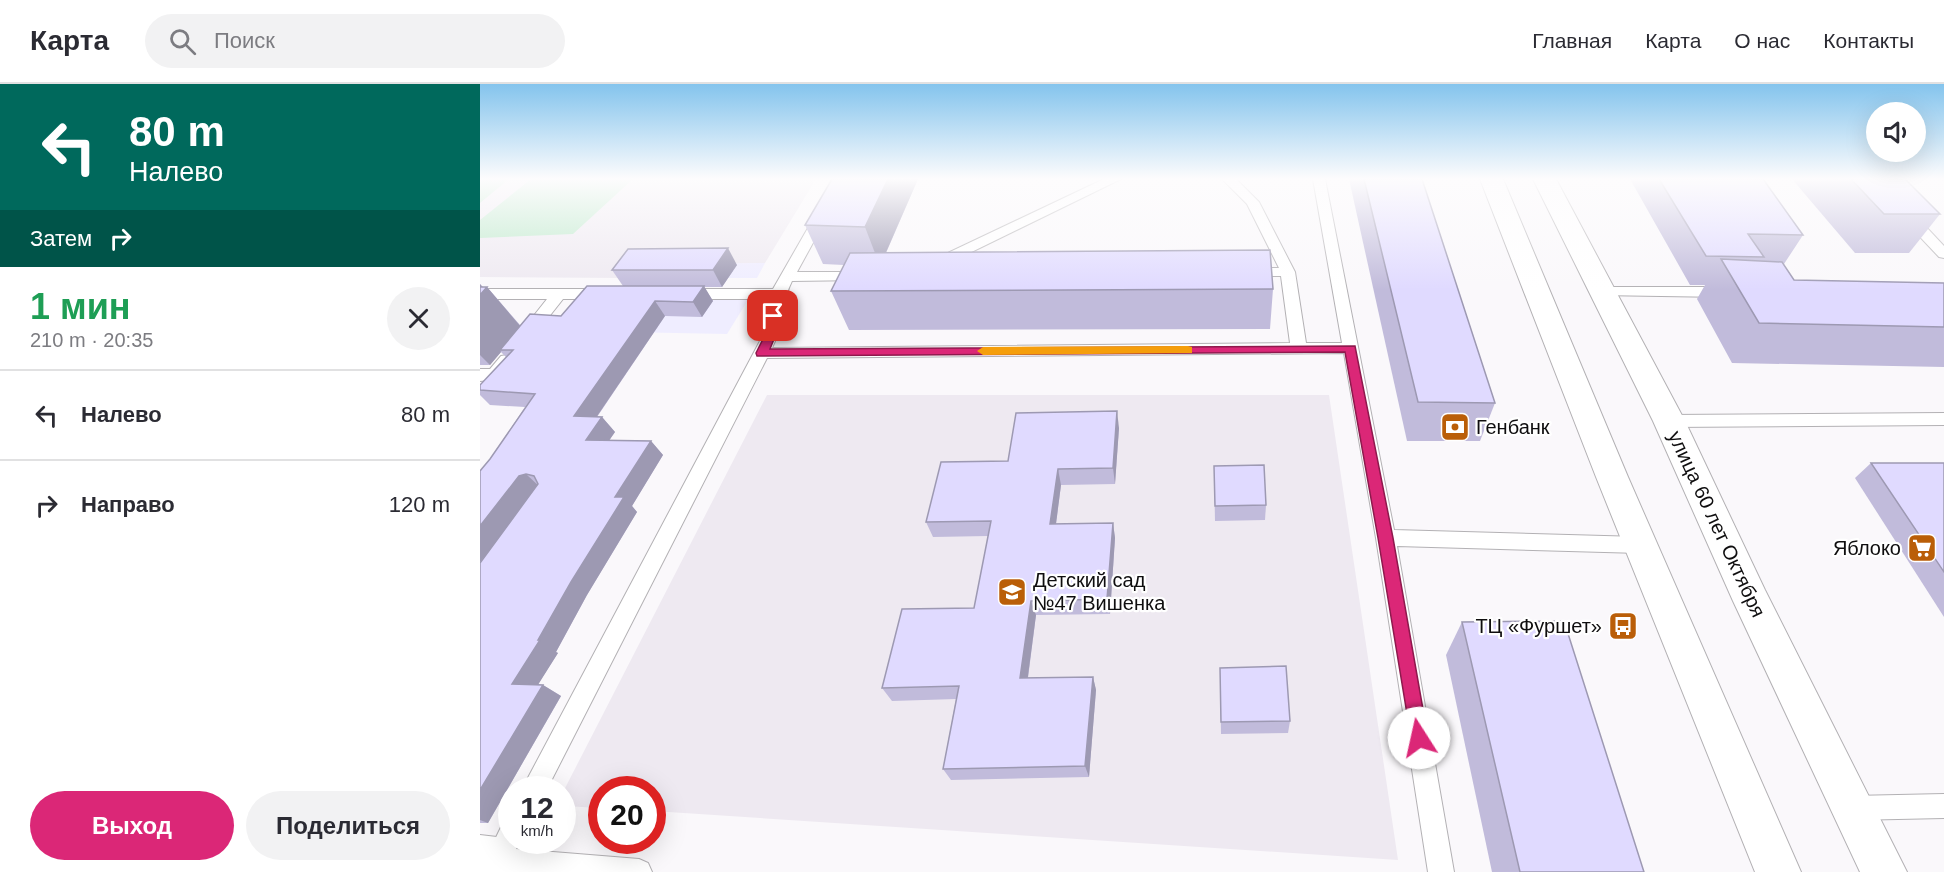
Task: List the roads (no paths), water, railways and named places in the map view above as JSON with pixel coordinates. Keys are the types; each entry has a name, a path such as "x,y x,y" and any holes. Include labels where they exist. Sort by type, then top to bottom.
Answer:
{"main road":[{"path":"1506,216 1640,545 1778,872"},
{"name":"улица 60 лет Октября","path":"1563,216 1669,421 1884,872"}],"lane":[{"path":"541,776 762,353 768,339 778,294 821,216"},
{"path":"938,272 1045,216"},
{"path":"1260,216 1288,272 1299,349"},
{"path":"1326,216 1386,538 1442,872"},
{"path":"1907,216 1944,254"},
{"path":"1233,272 1288,272"},
{"path":"787,277 877,276"},
{"path":"1603,292 1735,292"},
{"path":"480,294 617,294"},
{"path":"480,375 494,375 559,294"},
{"path":"674,294 778,294"},
{"path":"762,353 1350,348"},
{"path":"1669,421 1944,419"},
{"path":"1386,538 1640,545"},
{"path":"1852,808 1944,806"},
{"path":"495,855 639,872"}],"place":[{"name":"Генбанк","path":"1455,427"},
{"name":"Яблоко","path":"1922,548"},
{"name":"Детский сад №47 Вишенка","path":"1012,592"},
{"name":"ТЦ «Фуршет»","path":"1623,626"}]}
